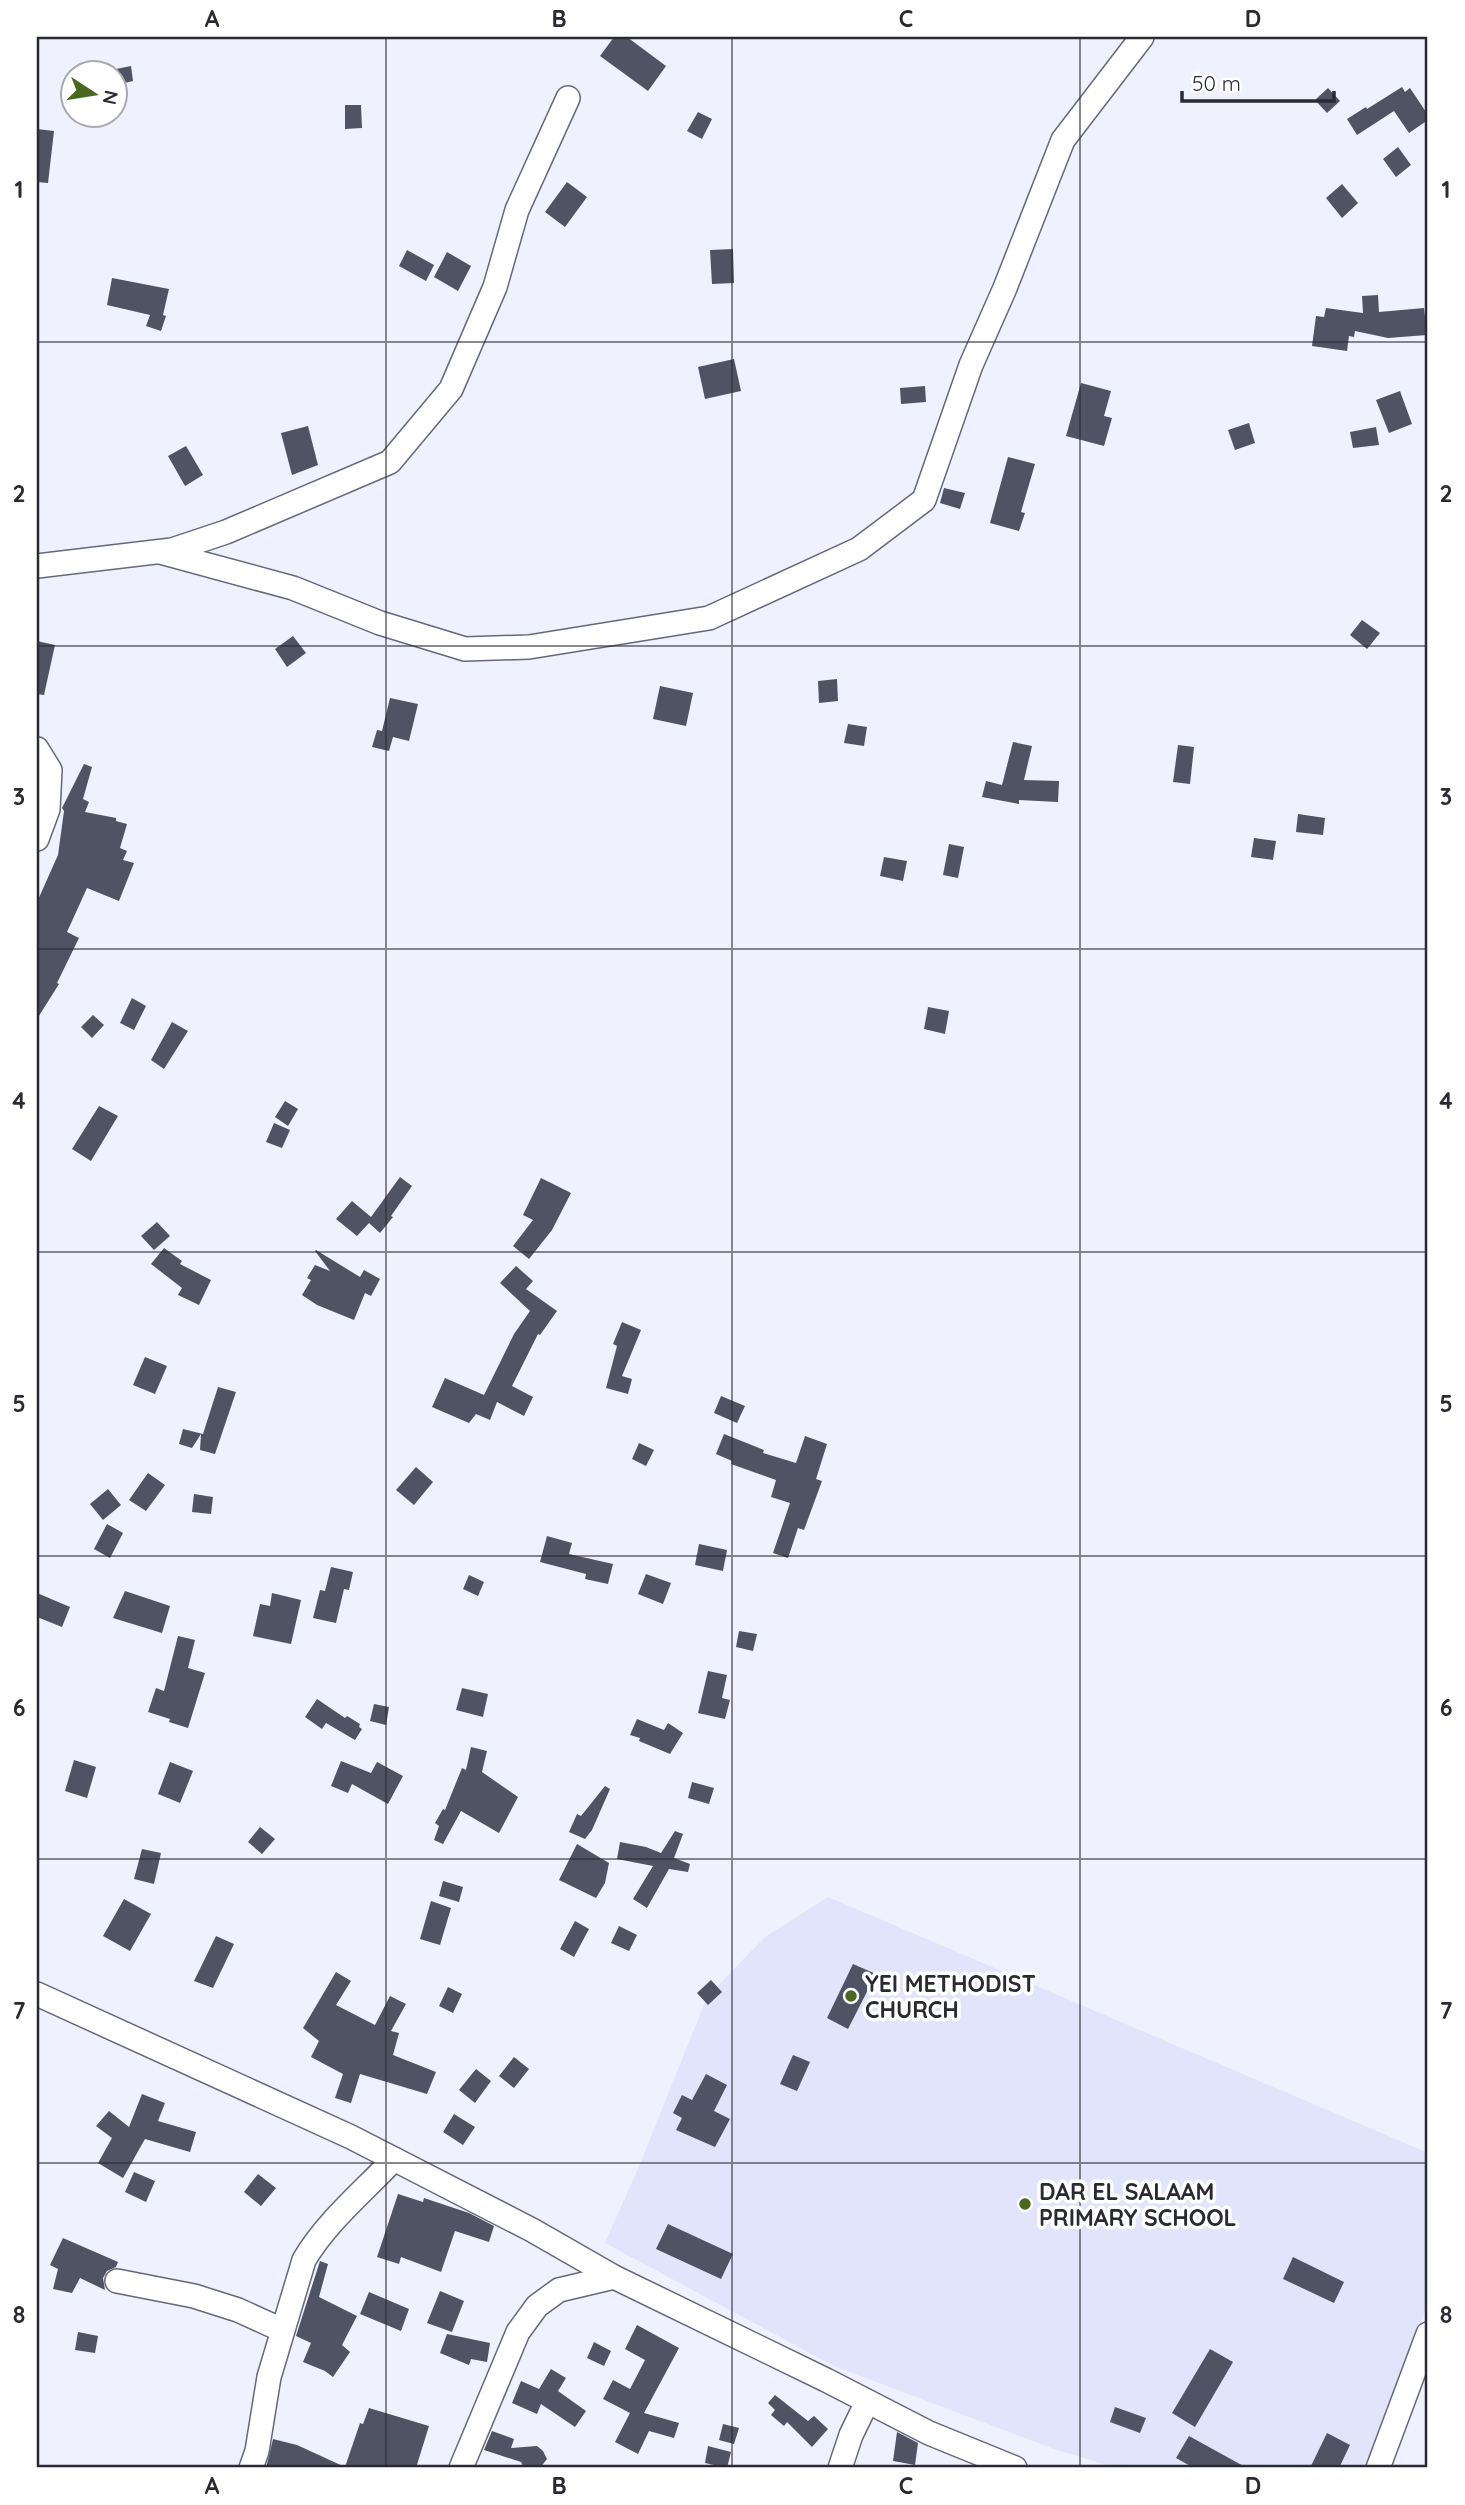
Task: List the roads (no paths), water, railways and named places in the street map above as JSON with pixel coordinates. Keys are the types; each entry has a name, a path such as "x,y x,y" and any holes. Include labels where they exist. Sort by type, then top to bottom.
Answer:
{"street":[{"path":"160,552 293,588 380,623 465,649 529,648 709,618 859,549 924,500 971,365 1005,288 1063,140 1142,37"},
{"path":"37,566 172,550 226,532 390,462 451,389 495,287 517,210 568,97"},
{"path":"37,749 51,770 48,809 37,839"},
{"path":"37,1994 351,2137 532,2230 614,2277 929,2433 1015,2468"},
{"path":"251,2468 257,2451 269,2377 304,2260 314,2244 394,2159"},
{"path":"461,2468 518,2332 537,2306 559,2290 614,2277"},
{"path":"117,2281 194,2296 238,2310 282,2330"},
{"path":"1378,2468 1428,2334"},
{"path":"841,2468 851,2435 867,2402"}],"place":[{"name":"YEI METHODIST CHURCH","path":"851,1996"},
{"name":"DAR EL SALAAM PRIMARY SCHOOL","path":"1025,2204"}]}
